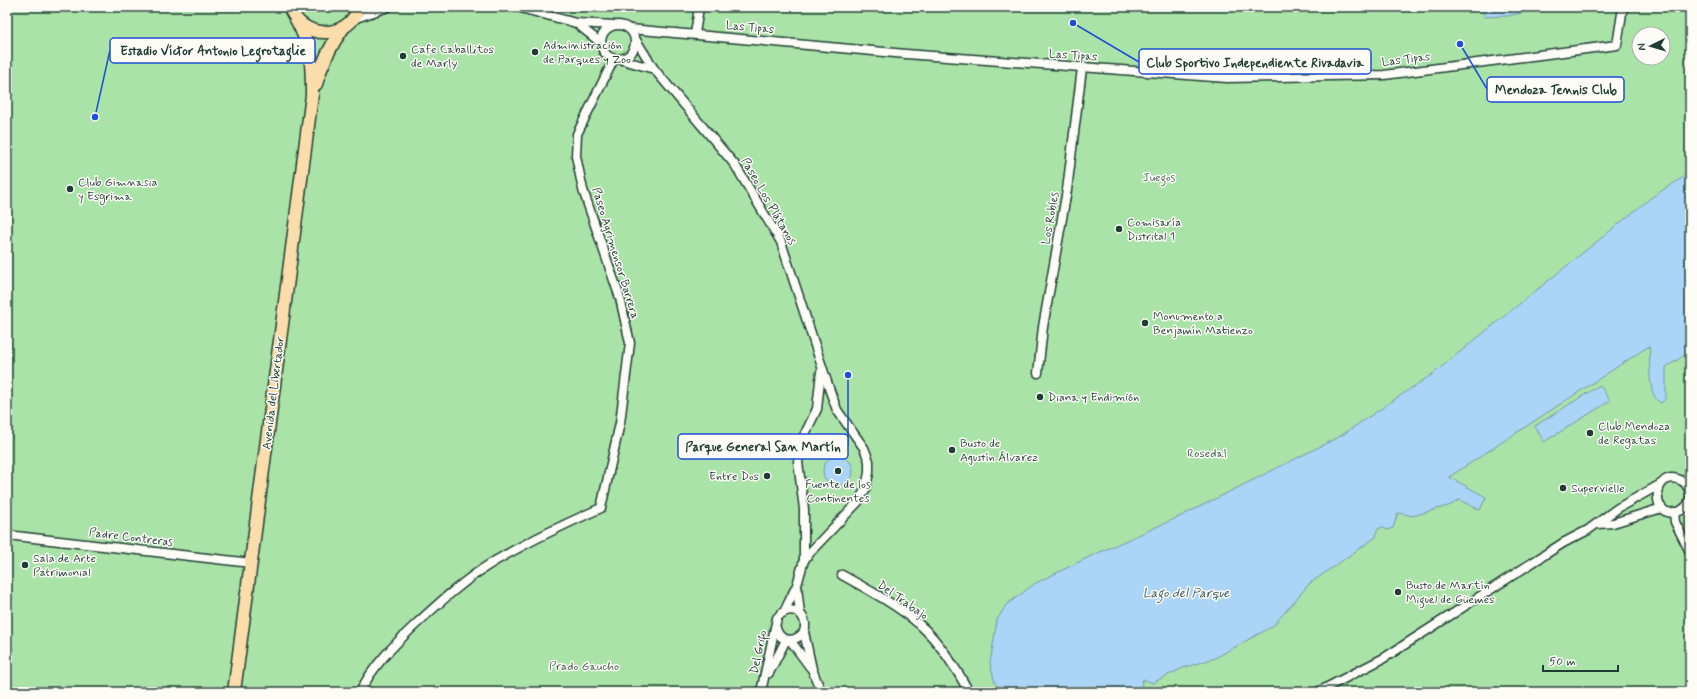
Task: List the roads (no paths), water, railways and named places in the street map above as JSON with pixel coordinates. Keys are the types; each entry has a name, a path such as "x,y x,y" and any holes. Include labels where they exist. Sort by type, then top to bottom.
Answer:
{"main road":[{"name":"Avenida del Libertador","path":"234,692 312,95 312,62 308,46 290,7"},
{"path":"296,19 306,28 316,32 327,33 343,28 353,19 359,7"},
{"name":"Avenida del Libertador","path":"312,95 322,63 332,44 343,28"}],"street":[{"path":"353,19 388,7"},
{"path":"517,7 576,23 623,25 633,34 633,51 624,58 617,59"},
{"path":"694,34 696,7"},
{"path":"694,34 699,7"},
{"name":"Las Tipas","path":"633,34 646,30 1082,68 1227,78 1384,75 1617,45 1623,7"},
{"path":"576,23 601,43"},
{"path":"616,25 606,29 601,38 601,43 605,53 617,59 654,69"},
{"name":"Paseo Los Plátanos","path":"633,34 654,69 736,164 781,242 821,368 837,410 864,448 869,462 870,473 865,490 858,502 804,560"},
{"name":"Paseo Agrimensor Barrera","path":"360,692 365,681 400,640 444,598 494,562 548,532 601,508 620,423 630,343 620,298 583,190 576,156 577,134 617,59"},
{"name":"Los Robles","path":"1038,373 1043,327 1067,190 1082,68"},
{"path":"812,669 788,640 780,636 776,628 777,618 784,612 797,585 804,560 804,509 798,462 803,438 818,409 821,368"},
{"path":"1318,692 1384,658 1563,543 1598,524 1618,508 1665,481 1675,479 1685,483 1689,488"},
{"path":"1661,484 1658,488 1657,499 1662,508"},
{"path":"1598,524 1613,523 1662,508 1674,512 1684,508 1689,502"},
{"path":"1674,512 1675,522 1690,552"},
{"name":"Padre Contreras","path":"7,535 251,563"},
{"name":"Del Trabajo","path":"842,575 878,596 920,625 950,660 969,692"},
{"path":"797,585 800,614 805,622 804,632 812,669 821,692"},
{"path":"784,612 792,610 800,614"},
{"name":"Del Grifo","path":"764,682 776,628"},
{"path":"788,640 800,636 804,632"},
{"name":"Del Grifo","path":"764,682 788,640"},
{"path":"761,692 764,682"}],"water":[{"path":"1484,7 1522,7 1522,13 1507,16 1484,17"},
{"name":"Lago del Parque","path":"1690,173 1690,352 1666,367 1666,398 1661,403 1656,399 1651,386 1649,346 1449,477 1486,497 1480,510 1459,500 1451,505 1413,516 1398,513 1393,528 1387,530 1382,527 1377,530 1376,537 1309,584 1273,626 1215,658 1183,668 1152,683 1143,679 1140,689 1132,692 1004,692 995,683 990,663 997,620 1006,605 1036,583 1091,556 1181,516 1339,437 1434,373 1652,197"},
{"path":"1600,385 1610,401 1544,442 1535,426"},
{"path":"838,456 848,461 853,471 848,481 838,486 828,481 823,471 828,461"}],"place":[{"name":"Club Sportivo Independiente Rivadavia","path":"1073,23"},
{"name":"Mendoza Tennis Club","path":"1460,44"},
{"name":"Administración de Parques y Zoo","path":"535,52"},
{"name":"Cafe Caballitos de Marly","path":"403,56"},
{"name":"Estadio Víctor Antonio Legrotaglie","path":"95,117"},
{"name":"Club Gimnasia y Esgrima","path":"70,189"},
{"name":"Comisaría Distrital 1","path":"1119,229"},
{"name":"Monumento a Benjamín Matienzo","path":"1145,323"},
{"name":"Parque General San Martín","path":"848,375"},
{"name":"Diana y Endimión","path":"1040,397"},
{"name":"Club Mendoza de Regatas","path":"1590,433"},
{"name":"Busto de Agustín Álvarez","path":"952,450"},
{"name":"Fuente de los Continentes","path":"838,471"},
{"name":"Entre Dos","path":"767,476"},
{"name":"Supervielle","path":"1563,488"},
{"name":"Sala de Arte Patrimonial","path":"25,565"},
{"name":"Busto de Martín Miguel de Güemes","path":"1398,592"}],"park label":[{"name":"Juegos","path":"1159,177"},
{"name":"Rosedal","path":"1207,453"},
{"name":"Prado Gaucho","path":"584,666"}]}
